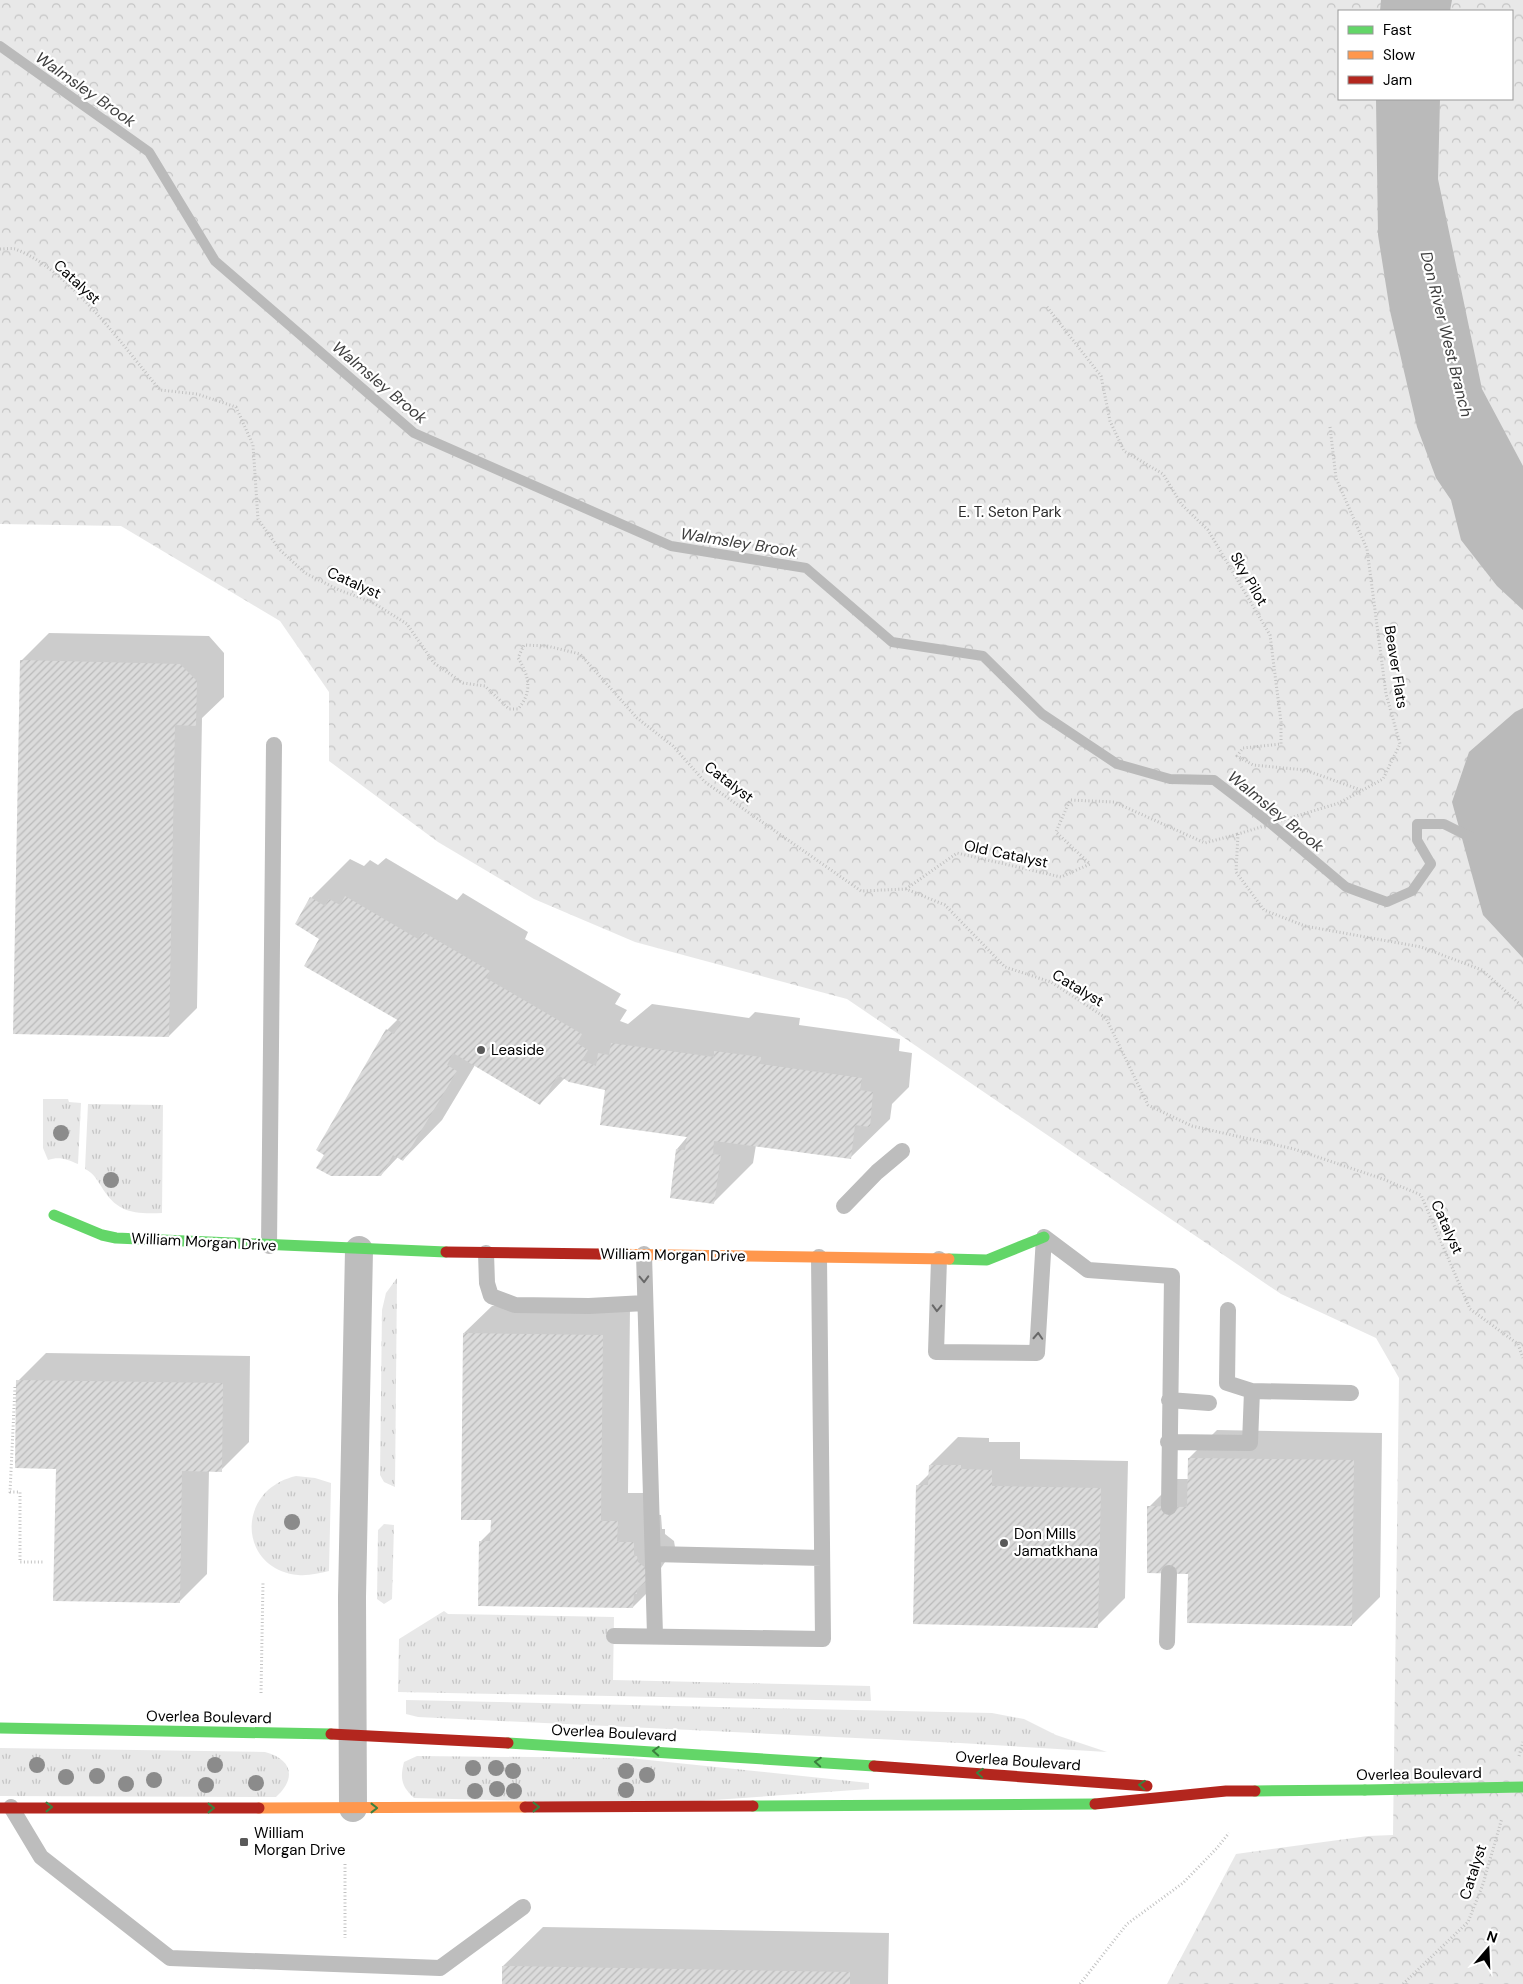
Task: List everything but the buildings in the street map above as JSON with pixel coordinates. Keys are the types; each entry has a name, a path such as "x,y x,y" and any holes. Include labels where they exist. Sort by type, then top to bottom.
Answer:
{"main road":[{"name":"William Morgan Drive","path":"54,1214 94,1232 116,1238 359,1250 486,1253 987,1260 1044,1237"},
{"name":"Overlea Boulevard","path":"0,1728 351,1734 720,1754 1226,1791 1523,1788"},
{"name":"Overlea Boulevard","path":"6,1808 1095,1804 1226,1791"}],"street":[{"path":"353,1808 351,1734 359,1250"}],"lane":[{"path":"269,1246 274,745"},
{"path":"844,1206 877,1172 902,1151"},
{"path":"939,1259 936,1352 1037,1353 1044,1237"},
{"path":"1044,1237 1088,1270 1172,1276 1168,1442 1169,1507"},
{"path":"486,1253 487,1283 491,1296 515,1305 589,1306 645,1303"},
{"path":"644,1254 655,1635"},
{"path":"614,1636 655,1635 823,1639 819,1257"},
{"path":"1228,1310 1227,1383 1252,1391 1351,1393"},
{"path":"1168,1442 1250,1442 1252,1391"},
{"path":"1169,1400 1208,1403"},
{"path":"653,1554 822,1558"},
{"path":"1167,1642 1169,1573"},
{"path":"6,1808 41,1858 170,1958 440,1968 522,1907"}],"path":[{"name":"Catalyst","path":"0,249 14,248 46,267 77,294 160,390 197,394 236,407 253,445 258,519 279,549 305,573 339,590 372,602 407,624 434,663 463,683 485,686 509,710 518,708 525,701 529,689 526,670 518,658 524,645 546,646 580,654 637,718 673,746 705,782 861,891 906,889 945,905 1005,967 1051,982 1106,1018 1148,1105 1192,1126 1294,1149 1382,1179 1421,1195 1470,1309 1518,1344 1523,1358"},
{"name":"Sky Pilot","path":"1047,307 1101,376 1110,421 1124,451 1163,474 1182,505 1208,530 1270,635 1281,722 1281,744 1243,748 1238,756 1253,765 1305,770 1362,790"},
{"name":"Beaver Flats","path":"1238,834 1339,803 1383,779 1400,744 1386,694 1367,549 1336,478 1330,427"},
{"name":"Old Catalyst","path":"906,889 957,853 1061,877 1090,864 1056,832 1070,800 1114,802 1205,843 1238,834"},
{"path":"1238,834 1236,872 1264,910 1305,926 1430,950 1482,970 1523,1007"},
{"path":"15,1387 10,1492 20,1492 20,1562 44,1562"},
{"path":"261,1693 263,1582"},
{"path":"1518,1760 1523,1742"},
{"name":"Catalyst","path":"1403,1984 1468,1922 1483,1884 1502,1817"},
{"path":"1080,1984 1127,1924 1183,1884 1229,1833"},
{"path":"345,1864 345,1965"}],"green space":[{"name":"E. T. Seton Park","path":"0,0 1523,0 1523,1984 1167,1984 1236,1854 1368,1836 1393,1835 1399,1378 1376,1338 1281,1294 847,999 635,942 534,899 438,842 329,761 329,692 280,621 121,526 0,524"},
{"path":"43,1099 68,1099 69,1102 81,1103 78,1164 56,1158 48,1160 43,1148"},
{"path":"88,1104 163,1105 162,1213 134,1212 120,1207 107,1195 94,1176 85,1169"},
{"path":"397,1278 395,1487 384,1482 380,1475 382,1310 386,1293"},
{"path":"296,1476 315,1478 331,1483 329,1571 298,1575 278,1570 264,1559 255,1545 252,1528 254,1512 262,1497 276,1484"},
{"path":"384,1524 394,1525 392,1599 384,1604 377,1599 378,1530"},
{"path":"444,1611 448,1614 614,1617 613,1680 870,1686 871,1701 398,1692 399,1639"},
{"path":"406,1700 992,1713 1024,1719 1056,1735 1107,1752 960,1743 418,1717 406,1714"},
{"path":"0,1748 265,1752 281,1759 286,1764 289,1776 283,1790 276,1797 0,1796"},
{"path":"417,1756 629,1758 869,1783 869,1789 656,1804 414,1798 404,1786 402,1773 404,1762"}],"water":[{"path":"1381,0 1452,0 1450,10 1380,10"},
{"name":"Don River West Branch","path":"1376,100 1440,100 1438,179 1482,389 1523,466 1523,610 1497,586 1461,540 1451,500 1436,478 1417,427 1390,311 1378,235"},
{"path":"1523,708 1523,958 1483,915 1452,802 1469,752 1515,712"}],"waterway":[{"name":"Walmsley Brook","path":"0,46 149,152 215,261 414,433 671,546 806,568 892,642 983,656 1042,714 1117,764 1170,779 1214,780 1270,823 1346,887 1387,902 1412,891 1431,864 1417,840 1417,824 1444,824 1472,838"}],"traffic: fast":[{"path":"54,1215 102,1235 116,1238 446,1252"},
{"path":"949,1259 987,1260 1044,1237"},
{"path":"0,1728 331,1734"},
{"path":"508,1743 874,1766"},
{"path":"1365,1790 1523,1787"},
{"path":"1255,1791 1365,1790"},
{"path":"753,1806 1095,1804"}],"traffic: slow":[{"path":"599,1254 949,1259"},
{"path":"259,1808 525,1807"}],"traffic: jam":[{"path":"446,1252 599,1254"},
{"path":"331,1734 508,1743"},
{"path":"874,1766 1147,1786"},
{"path":"1095,1804 1226,1791 1255,1791"},
{"path":"525,1807 753,1806"},
{"path":"0,1808 259,1808"}],"place":[{"name":"Leaside","path":"481,1050"},
{"name":"Don Mills Jamatkhana","path":"1004,1543"},
{"name":"William Morgan Drive","path":"244,1842"}]}
